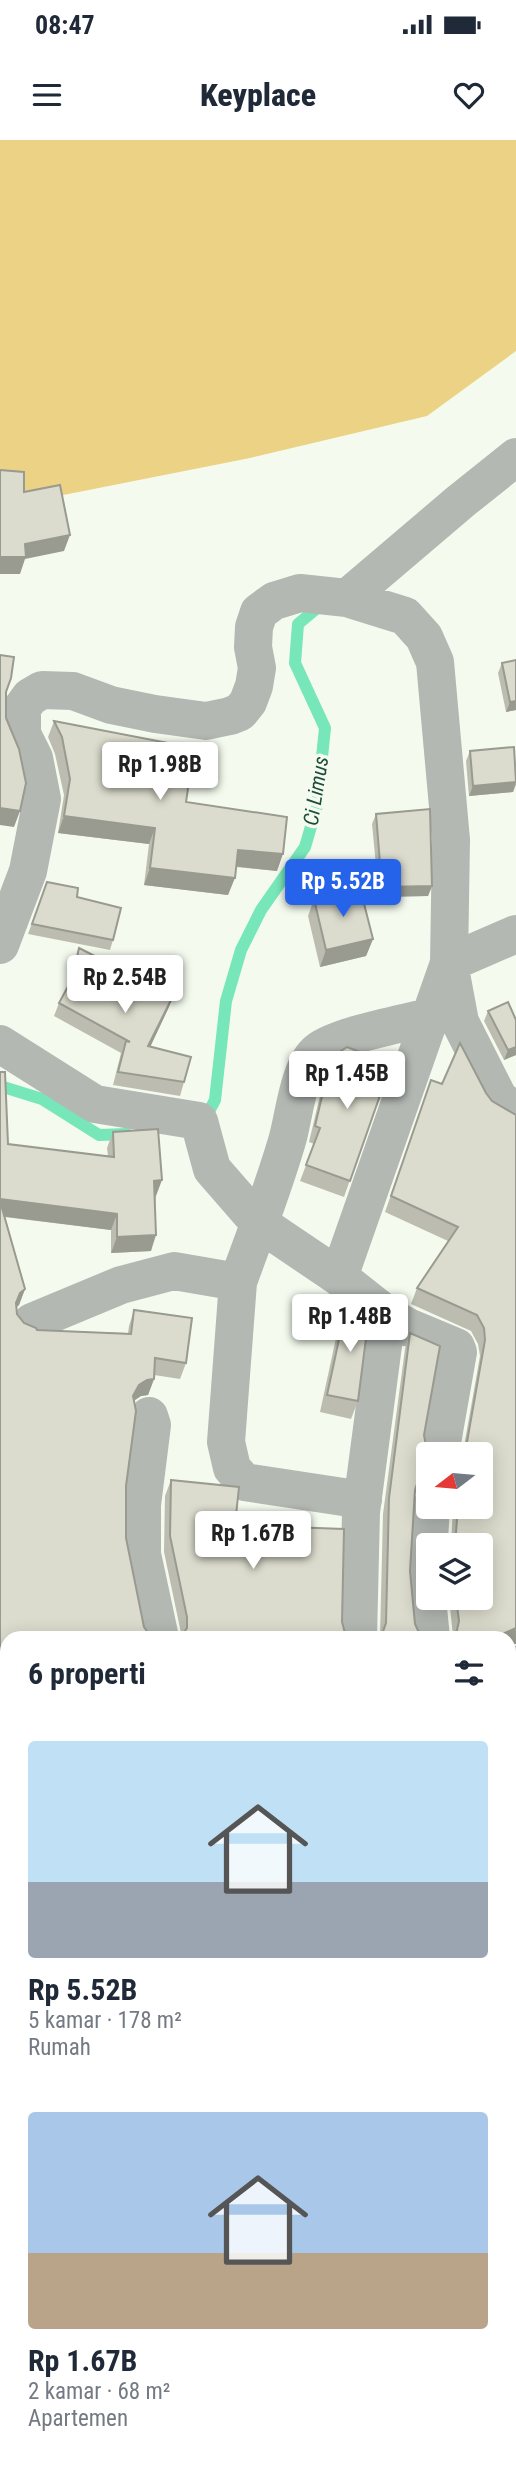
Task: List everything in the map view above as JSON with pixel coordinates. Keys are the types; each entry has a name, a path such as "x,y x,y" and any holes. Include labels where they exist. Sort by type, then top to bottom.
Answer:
{"street":[{"path":"347,598 516,457"},
{"path":"0,945 29,871 42,799 34,758 22,734 22,708 30,697 41,690 73,691 111,705 155,714 206,721 230,716 240,712 248,702 257,668 253,647 254,626 259,612 274,601 300,593 347,598 405,616 424,637 435,662 451,841 449,963 460,1022 499,1099 516,1111"},
{"path":"339,1277 449,963 516,934"},
{"path":"363,1500 244,1482 232,1468 226,1441 238,1282 287,1140 302,1081 316,1052 367,1032 429,1017"},
{"path":"0,1044 94,1104 199,1121 212,1169 259,1223 339,1277 387,1315 456,1347 458,1349 442,1442"},
{"path":"32,1322 121,1285 174,1271 238,1282"},
{"path":"358,1631 363,1500 387,1315"},
{"path":"149,1416 152,1425 142,1506 142,1554 158,1631"},
{"path":"430,1519 426,1588 430,1631"}],"shaded area":[{"path":"0,140 516,140 516,351 427,416 250,458 23,503 0,492"}],"building":[{"path":"0,470 24,472 24,492 60,485 70,535 25,544 26,557 0,557"},
{"path":"0,655 14,657 6,692 6,718 19,749 26,783 20,811 0,808"},
{"path":"516,660 516,701 510,702 502,663"},
{"path":"54,721 194,748 186,802 287,817 283,854 238,850 235,878 150,868 155,828 64,816 70,779 62,737"},
{"path":"514,747 516,782 473,786 470,751"},
{"path":"430,809 432,886 382,887 376,814"},
{"path":"47,882 78,888 77,897 121,908 113,940 32,924"},
{"path":"360,888 373,939 326,950 314,899"},
{"path":"79,948 173,996 148,1046 191,1057 184,1082 118,1072 126,1041 130,1042 59,1003 72,979"},
{"path":"508,1002 516,1020 516,1047 508,1050 488,1011"},
{"path":"460,1043 492,1101 516,1115 516,1628 509,1631 456,1631 459,1621 458,1610 493,1610 493,1533 456,1533 457,1519 494,1519 494,1442 467,1442 485,1340 484,1328 477,1315 417,1288 458,1227 391,1196 431,1080 442,1084"},
{"path":"347,1047 391,1064 350,1181 306,1165 320,1128 315,1126 328,1071 335,1055"},
{"path":"0,1072 5,1072 8,1144 114,1157 113,1132 158,1129 162,1180 154,1181 156,1235 117,1237 117,1214 0,1199"},
{"path":"0,1201 25,1289 16,1303 17,1314 24,1323 37,1330 131,1334 134,1310 192,1318 186,1363 155,1358 154,1379 139,1385 133,1396 136,1411 126,1486 126,1538 147,1631 0,1631"},
{"path":"367,1304 370,1307 358,1401 327,1395 346,1307"},
{"path":"410,1333 440,1346 424,1435 425,1442 416,1442 410,1571 415,1624 418,1631 383,1631 386,1623 389,1498"},
{"path":"171,1480 239,1487 235,1525 344,1529 342,1622 344,1631 185,1631 187,1617 170,1536"}],"waterway":[{"name":"Ci Limus","path":"205,1119 215,1100 226,1001 241,950 261,910 305,847 317,806 325,728 295,663 298,624 322,604"},
{"name":"Ci Limus","path":"0,1086 42,1099 99,1135 127,1134"}]}
